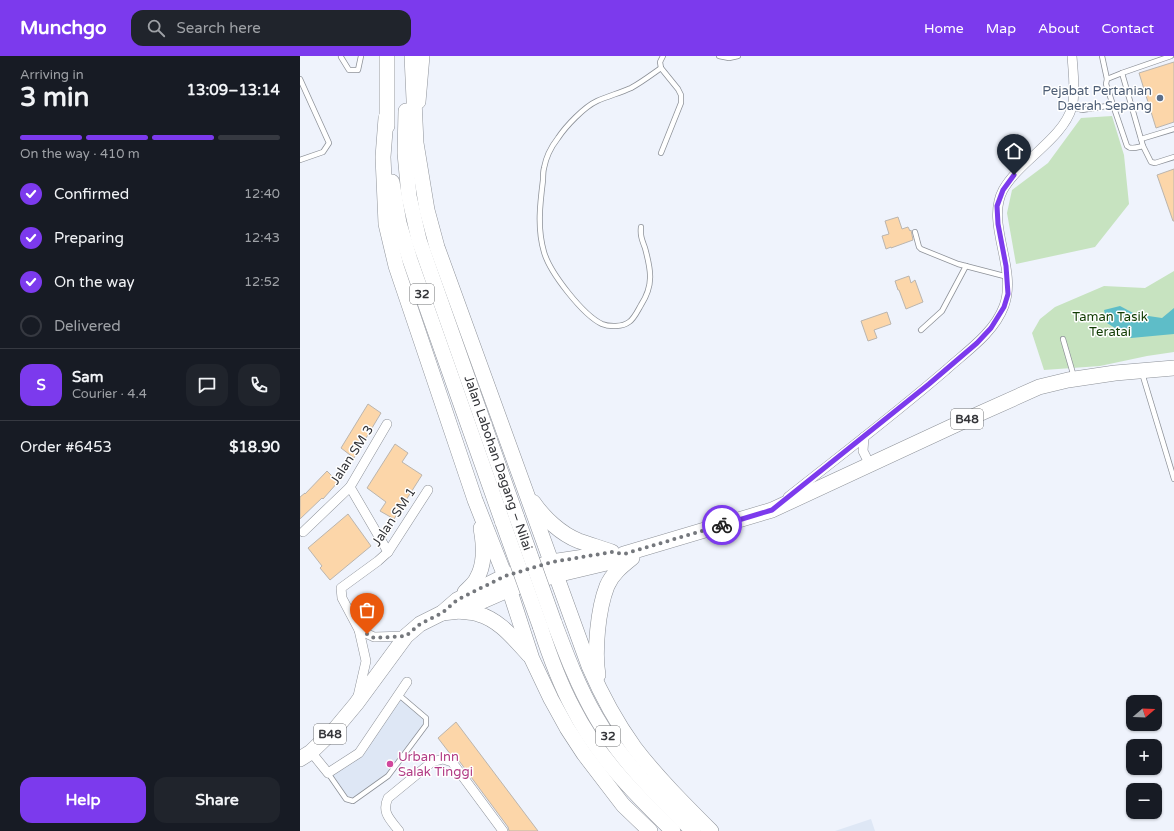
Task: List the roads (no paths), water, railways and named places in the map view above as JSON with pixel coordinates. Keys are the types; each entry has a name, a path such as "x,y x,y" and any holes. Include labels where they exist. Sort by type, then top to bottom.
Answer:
{"main road":[{"name":"Jalan Labohan Dagang ‒ Nilai","path":"387,56 386,118 393,186 399,223 410,260 510,520 547,624 596,717 616,747 642,779 693,831"},
{"name":"Jalan Labohan Dagang ‒ Nilai","path":"406,56 405,153 409,196 419,240 510,520"},
{"path":"412,56 416,143 427,210 437,247 589,666 600,691 616,720 634,747 685,806 711,831"},
{"path":"386,118 383,157 386,224 396,266 475,500 507,583 532,659 551,699 584,754 623,805 650,831"},
{"name":"B48","path":"306,755 336,728 356,704 406,636 420,624 507,583 554,568 615,561 618,553 644,549 772,510 1039,387 1075,379 1115,373 1174,368"},
{"path":"522,482 534,503 548,520 564,533 578,541 618,553"},
{"path":"475,500 483,537 482,566 477,580 458,605 496,622 511,635 532,659"},
{"path":"496,553 507,562 518,564 532,559 539,550 541,536"},
{"path":"600,691 596,661 598,631 607,585 623,565 644,549"},
{"path":"518,615 526,598 536,592 549,589 556,592 566,601"},
{"name":"Jalan Labohan Dagang ‒ Nilai","path":"547,624 555,671 570,703 596,746 633,792 673,831"}],"street":[{"path":"416,143 423,56"},
{"path":"772,510 864,438 929,384 977,343 991,328 1004,307 1008,294 1008,277 1005,254 998,224 997,206 1003,190 1014,175 1057,132 1067,119 1072,107 1073,95 1072,56"},
{"name":"Jalan SM 3","path":"303,532 350,487 387,424"},
{"path":"864,438 863,451 870,465"},
{"path":"350,487 388,552"},
{"name":"Jalan SM 1","path":"356,704 366,660 359,630 342,598 341,588 388,552 428,490"},
{"path":"359,630 374,638 406,636"},
{"path":"306,755 328,773 359,753 407,682"},
{"path":"399,831 385,811 385,804 388,798 432,762 443,759 452,762 503,831"}],"lane":[{"path":"342,57 349,70 358,70 361,56"},
{"path":"661,153 681,103 681,95 661,68 660,62 663,56"},
{"path":"719,56 729,58 738,56"},
{"path":"1102,56 1108,79 1106,84 1127,146 1132,148 1143,146"},
{"path":"1108,79 1171,56"},
{"path":"641,227 640,234 649,263 651,286 643,302 628,322 618,326 603,325 591,317 572,296 551,268 544,253 540,232 540,196 543,169 549,153 558,137 587,108 596,102 633,87 661,68"},
{"path":"1122,73 1143,146 1151,162 1155,163 1174,157"},
{"path":"300,79 328,143 323,152 300,160"},
{"path":"1072,107 1082,110 1113,105"},
{"path":"1141,139 1174,128"},
{"path":"915,232 919,247 921,249 966,266 1008,277"},
{"path":"921,330 942,311 966,266"},
{"path":"1063,339 1075,379"},
{"path":"1141,372 1174,479"},
{"path":"328,773 346,800 354,801 388,776 426,725 426,718 399,695"}],"water":[{"path":"1120,306 1135,314 1162,318 1174,308 1174,334 1131,338 1107,323 1104,310"}],"place":[{"name":"Pejabat Pertanian Daerah Sepang","path":"1160,98"},
{"name":"Urban Inn Salak Tinggi","path":"390,764"}],"park label":[{"name":"Taman Tasik Teratai","path":"1110,324"}]}
